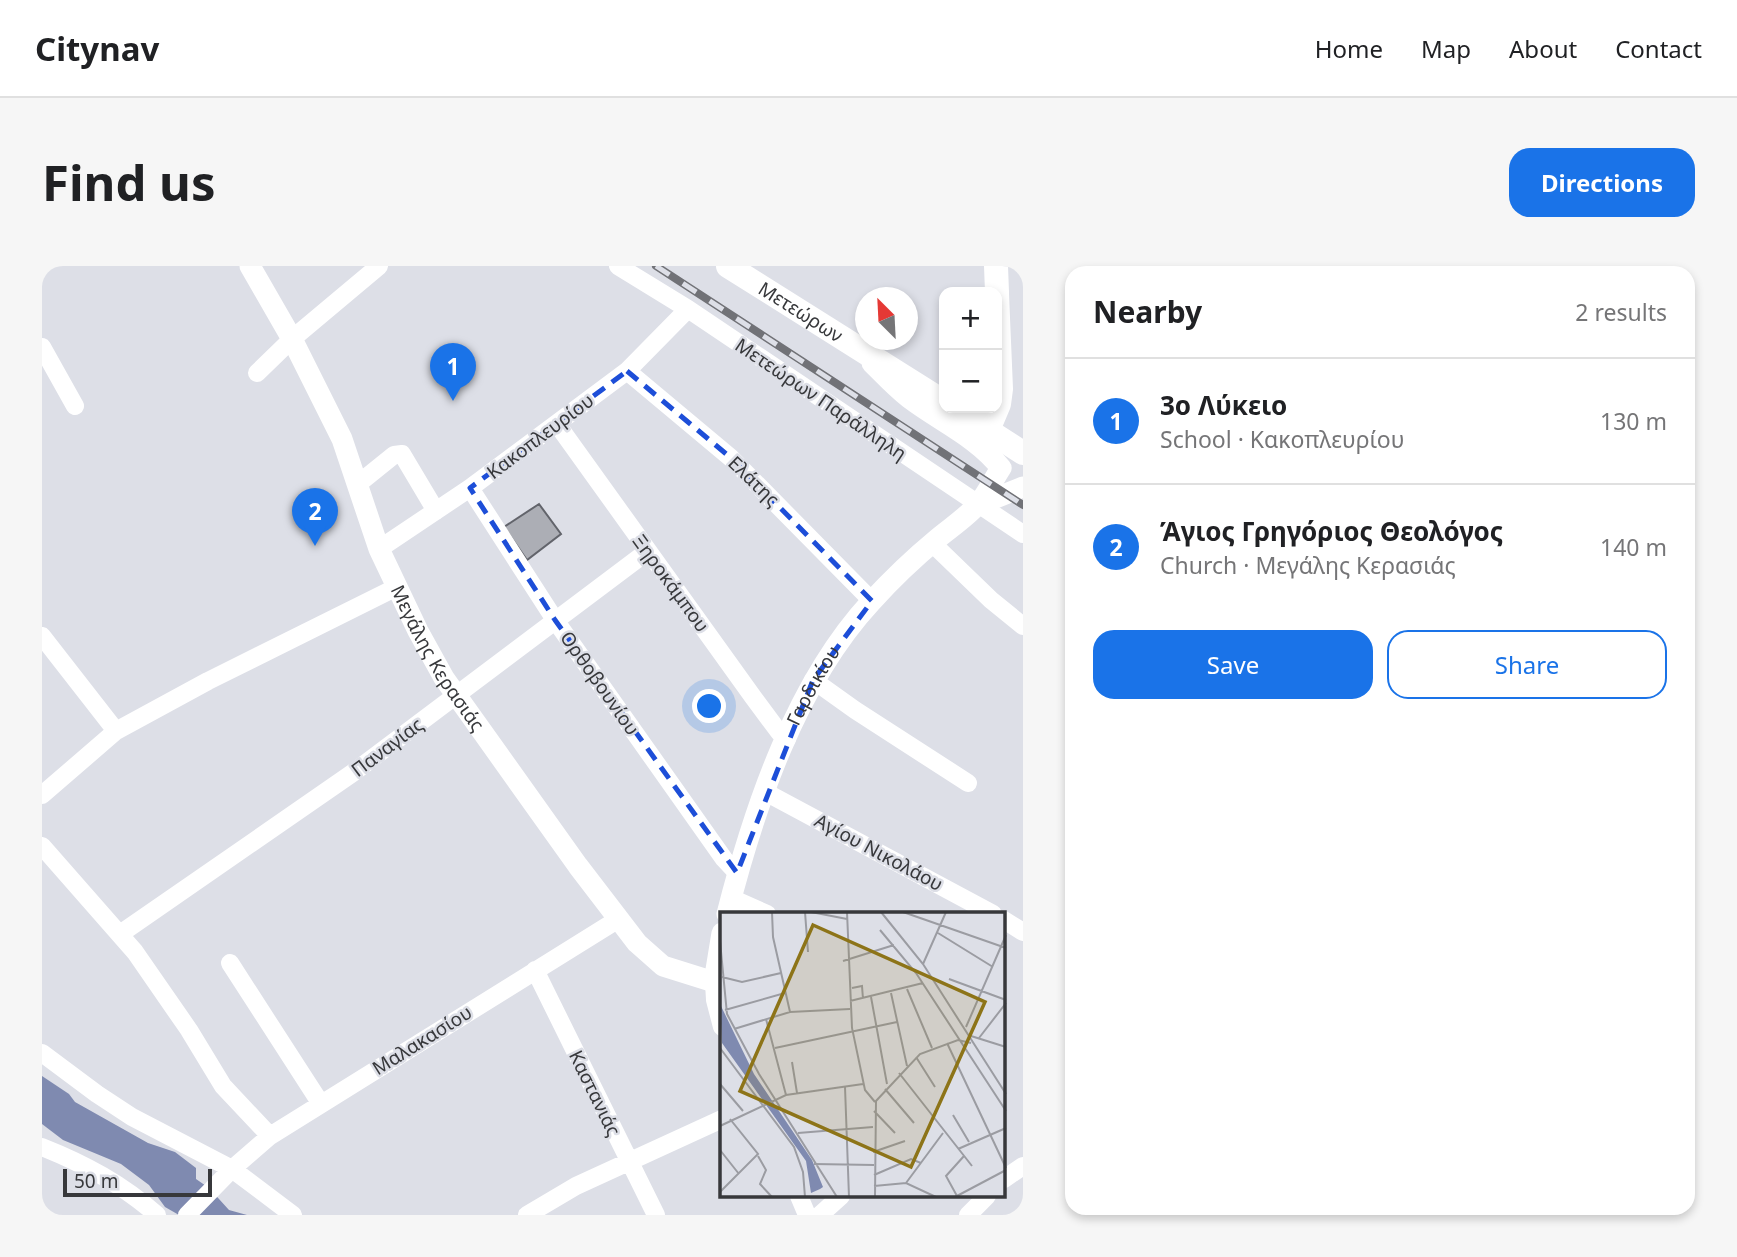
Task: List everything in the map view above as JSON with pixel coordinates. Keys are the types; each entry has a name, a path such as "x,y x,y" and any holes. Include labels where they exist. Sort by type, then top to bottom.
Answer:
{"main road":[{"name":"Μετεώρων","path":"728,266 939,399"},
{"path":"996,266 997,287"},
{"path":"988,430 999,404 999,350"},
{"path":"961,413 1023,453"}],"street":[{"name":"Μεγάλης Κερασιάς","path":"250,266 292,340 342,439 379,549 429,652 456,695 617,920 642,949 663,966 714,982"},
{"path":"257,373 379,266"},
{"name":"Μετεώρων Παράλληλη","path":"618,266 688,309 1023,534"},
{"name":"Κακοπλευρίου","path":"379,549 470,488 627,371 688,309"},
{"path":"42,347 75,406"},
{"path":"861,351 892,384 990,454 1001,468 978,505"},
{"name":"Ελάτης","path":"627,371 732,458 872,601"},
{"name":"Ξηροκάμπου","path":"557,424 759,706 787,739"},
{"path":"358,484 394,455 402,454 436,511"},
{"path":"978,505 1023,487"},
{"name":"Ορθοβουνίου","path":"470,488 555,620 724,859 737,873"},
{"name":"Γαρδικίου","path":"729,906 737,873 765,792 813,680 846,632 872,601 932,543 978,505"},
{"path":"932,543 991,600 1023,626"},
{"name":"Παναγίας","path":"120,934 354,772 648,551"},
{"path":"42,794 116,731 208,681 397,587"},
{"path":"46,648 116,731"},
{"path":"813,680 968,783"},
{"name":"Αγίου Νικολάου","path":"765,792 989,912"},
{"path":"42,846 120,934 169,1000 223,1086 270,1136"},
{"path":"729,906 758,912"},
{"name":"Μαλακασίου","path":"187,1215 232,1169 270,1136 617,920"},
{"path":"1006,921 1023,932"},
{"path":"720,945 714,982 720,1020"},
{"path":"230,963 321,1104"},
{"name":"Καστανιάς","path":"535,970 656,1215"},
{"path":"42,1053 132,1117 232,1169 293,1215"},
{"path":"527,1215 576,1186 720,1120"},
{"path":"42,1147 78,1161 107,1177 157,1215"},
{"path":"1006,1178 1023,1166"},
{"path":"800,1198 807,1215"},
{"path":"820,1215 839,1198"},
{"path":"968,1215 985,1198"}],"highlighted area":[{"path":"627,371 731,458 872,601 813,680 737,873 555,620 470,488"}],"water":[{"path":"42,1076 69,1094 75,1102 148,1143 175,1152 196,1168 196,1179 209,1188 229,1210 247,1215 179,1215 165,1207 149,1185 121,1164 63,1140 42,1124"}],"building":[{"path":"539,504 561,534 527,560 504,527"}],"railway":[{"path":"656,266 1023,505"}],"place":[{"name":"3ο Λύκειο","path":"453,401"},
{"name":"Άγιος Γρηγόριος Θεολόγος","path":"315,546"}]}
